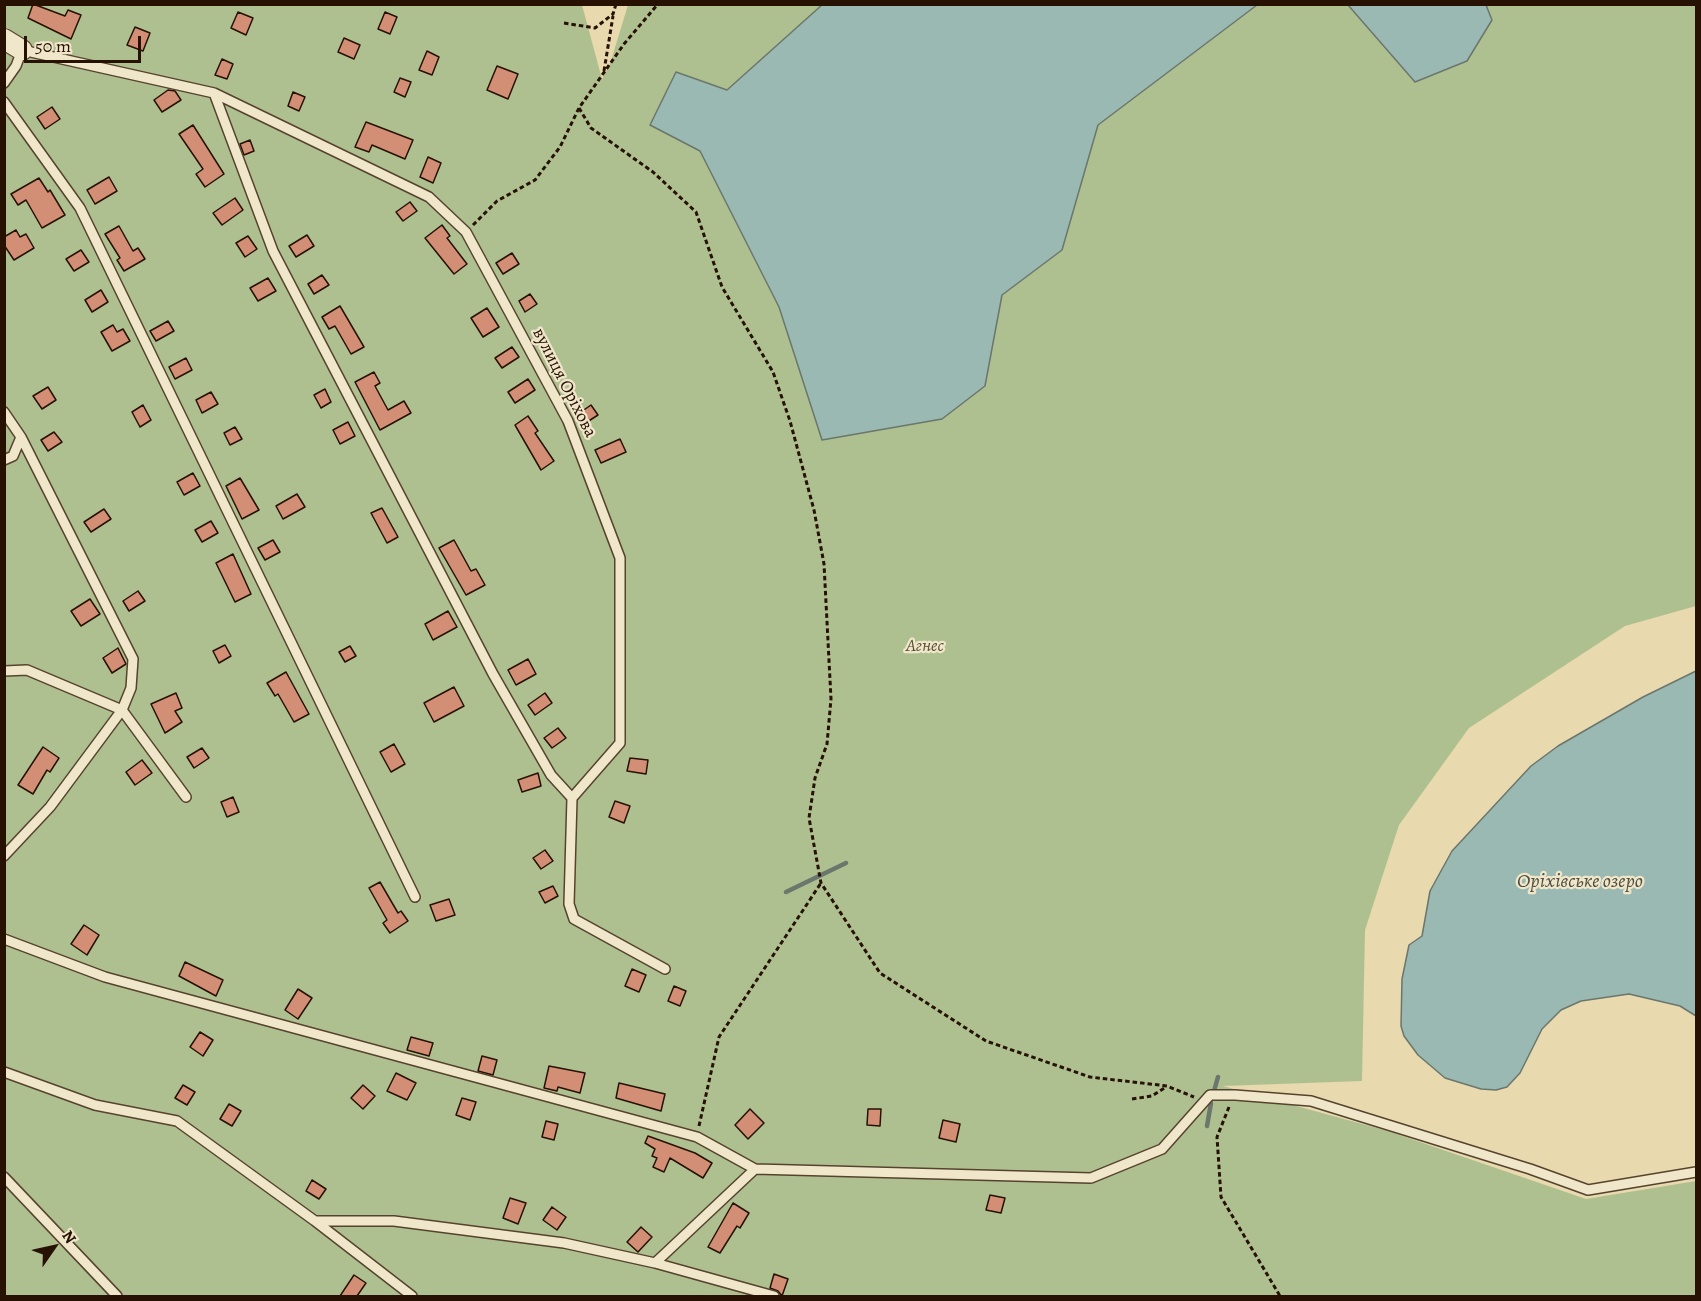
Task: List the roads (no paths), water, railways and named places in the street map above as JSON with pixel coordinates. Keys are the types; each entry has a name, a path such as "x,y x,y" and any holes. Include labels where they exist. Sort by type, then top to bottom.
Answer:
{"street":[{"path":"4,39 22,50"}],"lane":[{"path":"4,83 16,66 22,50"},
{"name":"вулиця Оріхова","path":"22,50 214,93 429,197 466,232 568,421 620,558 620,742 572,798"},
{"path":"214,93 278,261 493,674 551,775 572,798 569,903 574,919 665,969"},
{"path":"4,102 80,208 415,897"},
{"path":"4,412 21,437 133,659 130,688 122,710 50,807 4,856"},
{"path":"4,460 13,456 21,437"},
{"path":"4,671 27,670 122,710 186,797"},
{"path":"4,939 105,977 697,1137 755,1169 1091,1178 1162,1149 1210,1095 1234,1095 1311,1101 1530,1169 1588,1190 1696,1172"},
{"path":"4,1072 94,1105 177,1121 315,1221 412,1296"},
{"path":"655,1263 755,1169"},
{"path":"4,1177 114,1296"},
{"path":"315,1221 393,1221 564,1243 655,1263 774,1296"}],"water":[{"path":"823,4 1257,5 1098,125 1062,250 1002,295 985,386 942,419 822,440 779,307 700,151 650,125 676,72 727,90"},
{"path":"1348,5 1486,5 1492,20 1467,61 1415,82"},
{"name":"Оріхівське озеро","path":"1696,671 1696,1016 1680,1006 1629,994 1581,1001 1561,1010 1542,1029 1520,1073 1507,1087 1496,1090 1481,1089 1445,1078 1418,1055 1404,1036 1401,1026 1402,979 1409,945 1422,936 1430,891 1452,851 1531,766 1558,746 1643,697"}],"waterway":[{"path":"786,892 846,863"},
{"path":"1214,1091 1218,1077"},
{"path":"1207,1126 1211,1103"}],"park label":[{"name":"Агнес","path":"925,647"}]}
